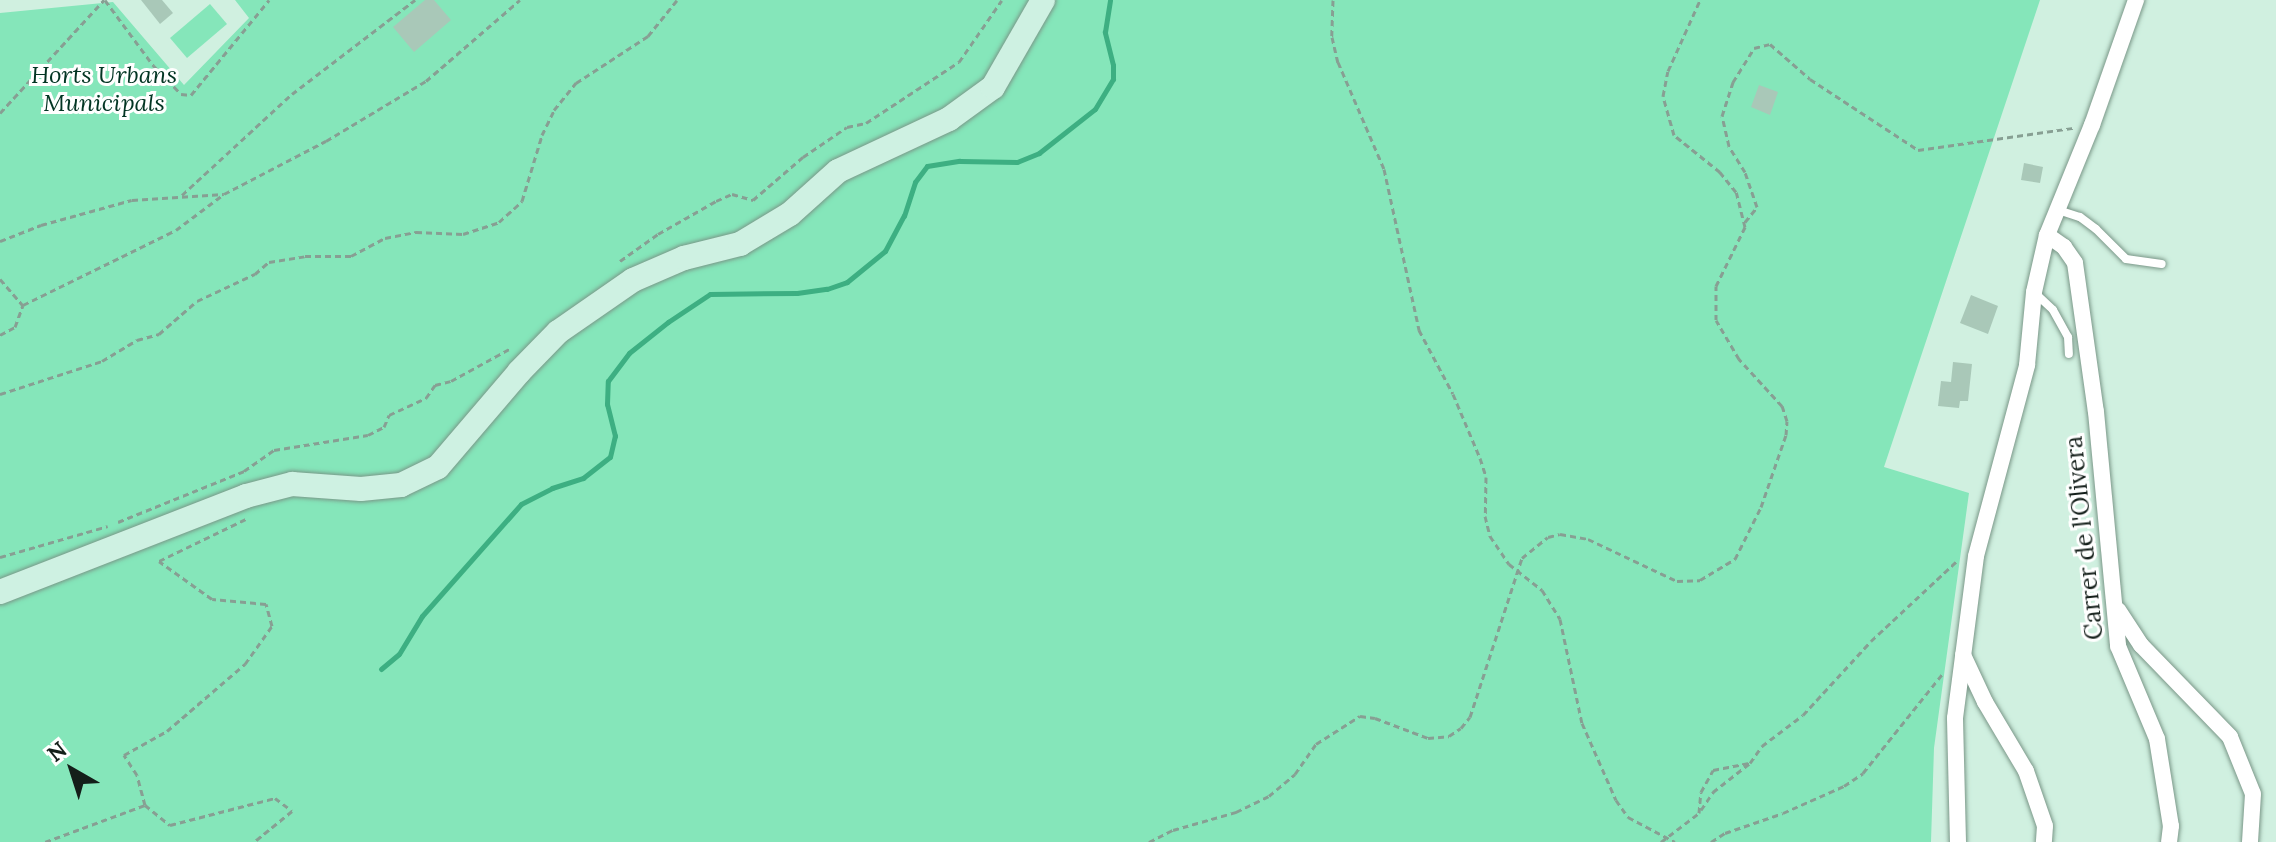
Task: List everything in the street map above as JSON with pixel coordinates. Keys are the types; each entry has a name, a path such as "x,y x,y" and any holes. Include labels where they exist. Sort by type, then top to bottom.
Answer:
{"street":[{"path":"0,592 266,491 292,484 361,489 401,485 438,467 519,372 558,332 621,289 684,258 740,244 790,214 838,171 949,119 993,87 1043,0"},
{"path":"1958,842 1955,718 1981,538 2027,365 2034,292 2047,235 2092,125 2136,0"},
{"name":"Carrer de l'Olivera","path":"2047,235 2064,247 2075,263 2117,609 2118,646 2157,739 2171,826 2169,842"},
{"path":"2117,609 2141,645 2230,737 2253,794 2250,842"},
{"path":"1963,654 1985,702 2026,771 2045,826 2044,842"}],"lane":[{"path":"2056,209 2080,217 2126,259 2162,264"},
{"path":"2034,292 2053,310 2068,337 2069,354"}],"path":[{"path":"0,113 105,0 153,65 181,94 191,95 269,0"},
{"path":"181,197 292,94 415,0"},
{"path":"0,335 15,327 23,305 150,244 224,194 326,141 426,81 520,0"},
{"path":"0,394 102,361 137,340 159,334 197,301 255,274 269,262 305,256 351,256 385,238 416,232 463,234 499,222 522,201 542,135 554,110 576,83 648,36 677,0"},
{"path":"616,265 658,234 716,201 732,194 753,200 803,157 847,127 866,123 959,62 1002,0"},
{"path":"1333,0 1332,37 1338,62 1384,169 1419,330 1453,394 1486,477 1485,516 1490,536 1516,570 1542,590 1560,619 1582,723 1616,800 1628,817 1668,835 1675,842"},
{"path":"1149,842 1173,830 1236,812 1269,796 1295,774 1327,735 1360,716 1375,718 1428,738 1449,736 1461,728 1470,717 1516,570 1528,550 1560,534 1588,539 1677,581 1700,580 1735,559 1761,507 1786,435 1787,421 1782,406 1739,359 1716,320 1716,286 1742,238 1745,222 1736,192 1720,172 1674,135 1663,96 1668,71 1700,0"},
{"path":"1745,222 1757,207 1745,172 1729,146 1722,116 1733,82 1754,48 1770,44 1810,79 1918,150 2092,125"},
{"path":"0,241 41,225 132,200 224,194"},
{"path":"0,279 23,305"},
{"path":"0,557 113,524 244,471 274,450 368,435 384,427 389,415 426,398 435,385 461,376 517,344"},
{"path":"254,842 292,811 275,798 170,825 145,805 137,775 124,755 167,731 234,674 272,626 266,604 212,599 159,561 246,521 266,491"},
{"path":"1661,842 1699,813 1713,792 1750,763 1762,746 1803,715 1871,641 1981,538"},
{"path":"1711,842 1725,833 1783,813 1844,786 1863,773 1940,676 1963,654"},
{"path":"1699,813 1701,792 1713,770 1750,763"},
{"path":"45,842 145,805"}],"green space":[{"name":"Horts Urbans Municipals","path":"235,0 2040,0 1884,467 1969,493 1934,748 1931,842 0,842 0,13 113,2 184,85 249,18"},
{"path":"210,4 227,24 187,58 170,38"}],"building":[{"path":"141,0 162,0 173,13 160,24"},
{"path":"425,0 434,0 451,20 414,52 393,27"},
{"path":"1759,85 1778,92 1770,115 1751,107"},
{"path":"2024,163 2043,167 2040,183 2021,180"},
{"path":"1971,295 1998,306 1988,334 1960,323"},
{"path":"1953,362 1972,364 1968,401 1960,401 1959,408 1938,406 1941,381 1951,382"}],"waterway":[{"path":"381,669 399,654 422,616 521,504 552,488 583,478 610,457 615,436 607,404 608,381 629,353 668,322 710,294 797,293 827,289 847,282 885,251 904,216 915,182 927,166 960,161 1017,162 1039,153 1095,109 1113,79 1105,32 1110,0"}]}
